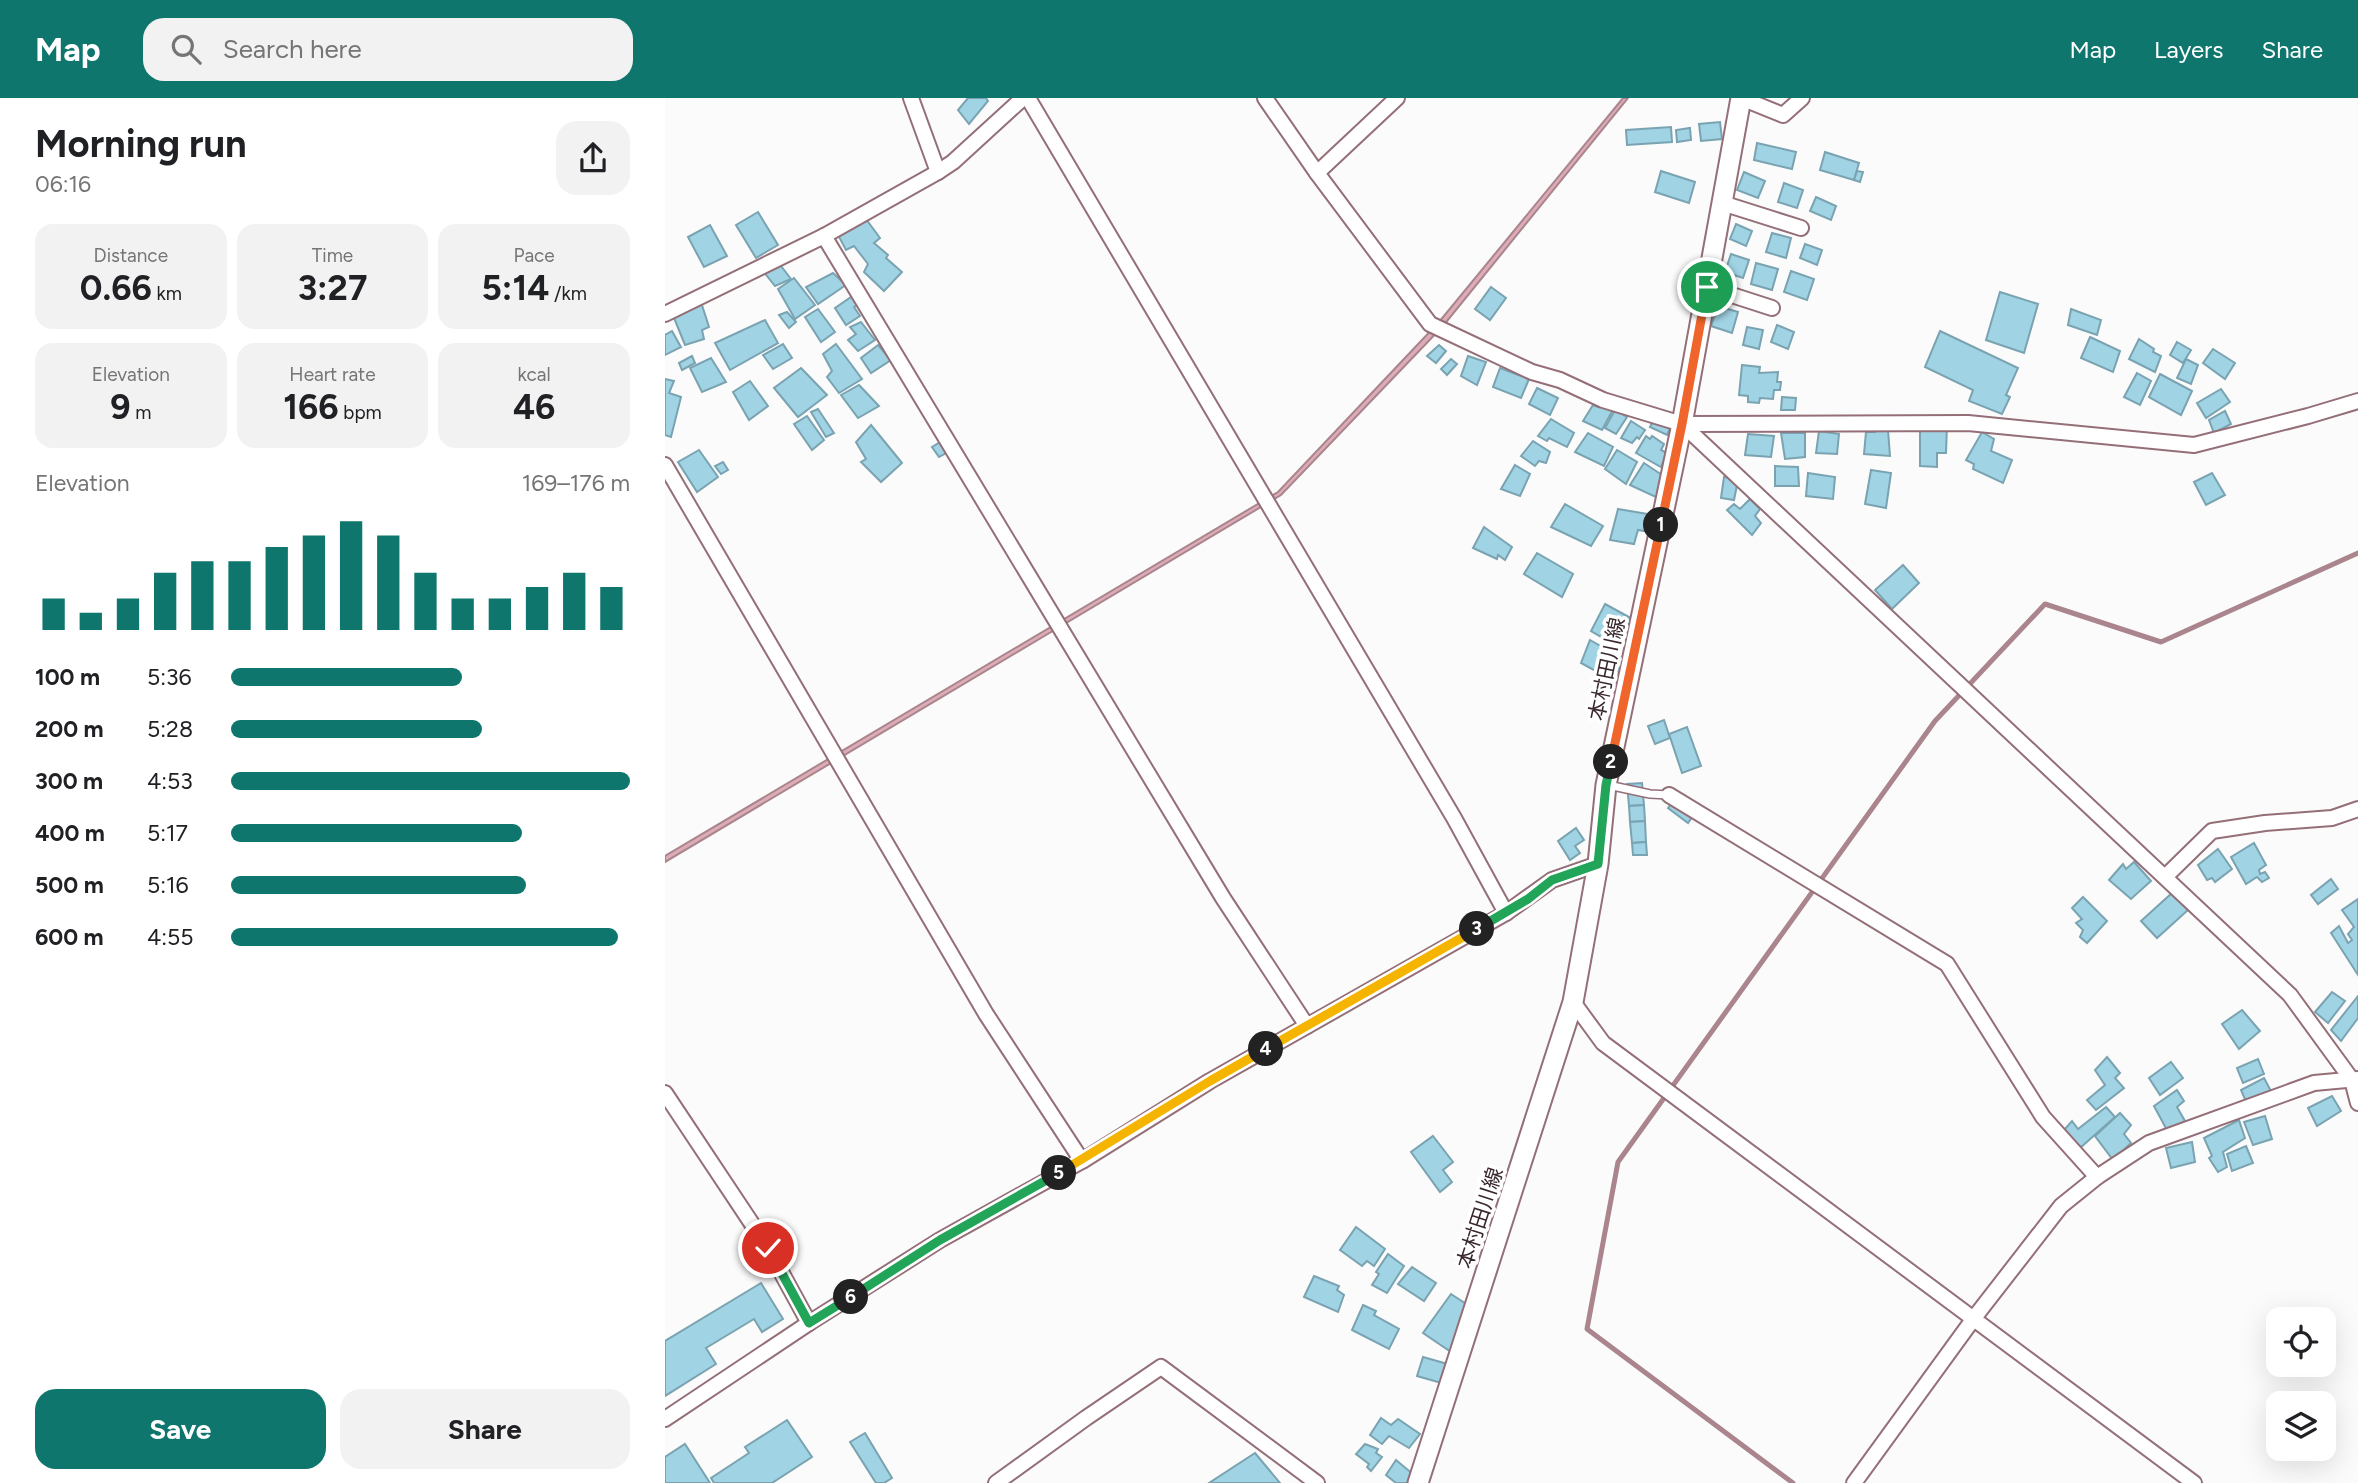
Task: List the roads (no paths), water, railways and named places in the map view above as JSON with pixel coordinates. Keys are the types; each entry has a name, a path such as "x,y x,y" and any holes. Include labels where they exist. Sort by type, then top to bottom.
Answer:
{"main road":[{"name":"本村田川線","path":"1418,1483 1573,1002 1598,864 1606,785 1682,424 1741,98"}],"street":[{"path":"911,98 938,172"},
{"path":"665,314 824,236 938,172 953,162 1025,98 1351,643 1454,818 1506,913"},
{"path":"1265,98 1317,173 1430,324 1532,372 1560,380 1603,400 1682,424 1968,423 2194,445 2358,401"},
{"path":"1317,173 1397,98"},
{"path":"1741,98 1783,115 1802,98"},
{"path":"1722,203 1801,228"},
{"path":"824,236 1223,898 1307,1026"},
{"path":"1707,287 1772,308"},
{"path":"1682,424 2290,995 2355,1080 2358,1103"},
{"path":"665,465 986,1014 1081,1161"},
{"path":"1669,796 1947,964 2043,1117 2097,1177"},
{"path":"2166,877 2211,831 2265,823 2332,818 2358,809"},
{"path":"665,1419 940,1240 1081,1161 1210,1081 1506,913 1552,880 1598,864"},
{"path":"1573,1002 1603,1043 2194,1483"},
{"path":"1854,1483 1974,1318 2061,1206 2097,1177 2149,1143 2314,1083 2355,1080"},
{"path":"665,1093 768,1248 809,1323"},
{"path":"996,1483 1161,1367 1317,1483"}],"lane":[{"path":"1606,785 1669,796"}],"waterway":[{"path":"1793,1483 1587,1329 1618,1162 1935,721 2045,604 2161,642 2358,553"}]}
